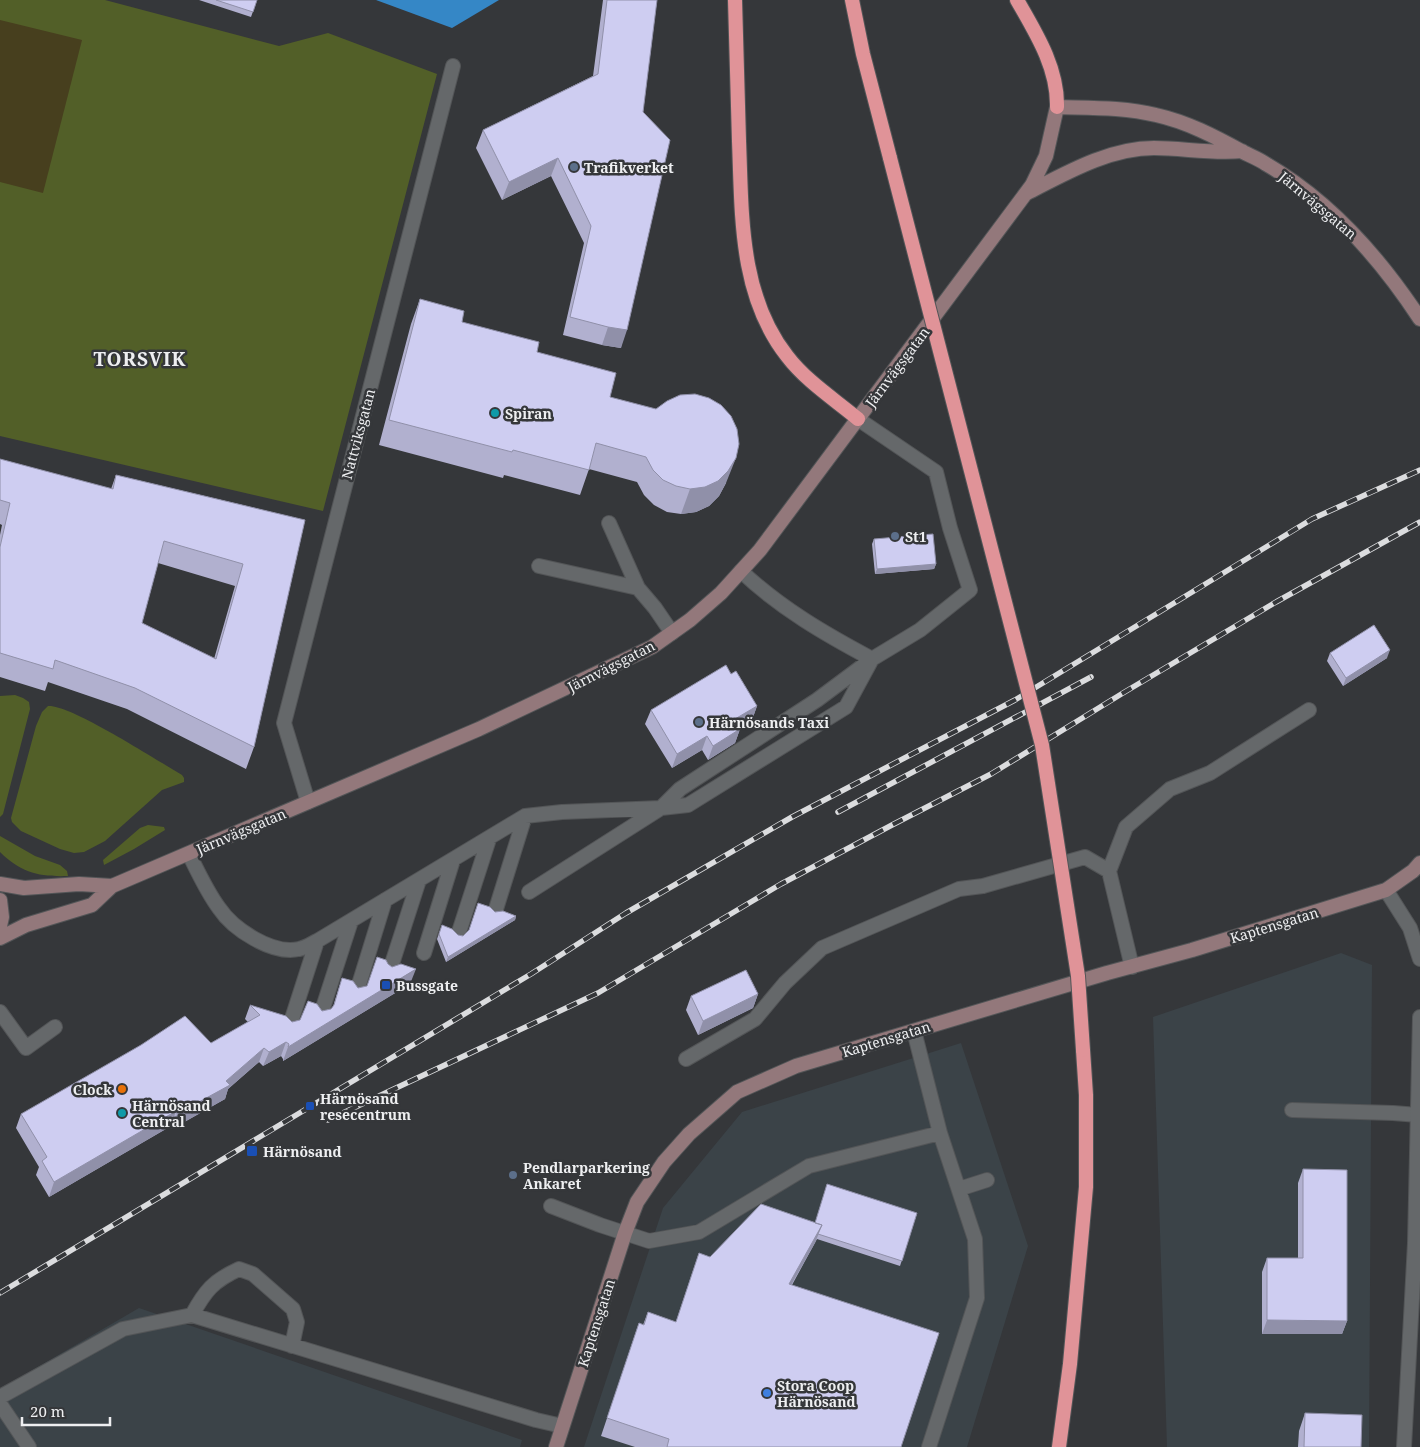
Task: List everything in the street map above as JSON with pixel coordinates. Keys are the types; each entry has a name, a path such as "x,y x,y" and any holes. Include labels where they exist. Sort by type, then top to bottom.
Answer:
{"highway":[{"path":"735,0 742,215 748,271 759,308 787,357 810,380 858,419"},
{"path":"852,0 863,54 1042,745 1078,976 1086,1095 1086,1187 1070,1364 1058,1443"},
{"path":"1017,0 1042,44 1048,59 1058,96 1057,108"}],"main road":[{"name":"Järnvägsgatan","path":"0,938 26,925 92,904 112,886 480,729 652,647 672,633 721,593 760,550 1025,194 1046,156 1057,108 1131,110 1178,121 1201,130 1266,164 1294,182 1357,238 1390,276 1420,319"},
{"name":"Järnvägsgatan","path":"1025,194 1067,172 1097,160 1128,151 1153,148 1220,153 1242,151"},
{"name":"Kaptensgatan","path":"556,1447 625,1233 637,1202 664,1162 690,1134 737,1092 796,1066 1192,950 1386,890 1413,871 1420,863"},
{"name":"Järnvägsgatan","path":"0,884 24,888 79,884 112,886"},
{"path":"0,900 2,917 0,926"}],"street":[{"name":"Nattviksgatan","path":"308,802 284,723 453,66"},
{"path":"529,892 661,808 680,790 817,700 872,659 920,630 970,590 950,528 936,472 858,419"},
{"path":"609,522 638,588 655,608 672,633"},
{"path":"539,566 638,588"},
{"path":"740,571 757,587 800,618 872,659"},
{"path":"188,854 220,910 250,937 284,949 298,949 317,941 525,816 688,805 846,707 872,659"},
{"path":"1132,967 1109,871 1126,827 1170,789 1210,773 1309,710"},
{"path":"496,909 525,816"},
{"path":"459,932 489,839"},
{"path":"686,1059 755,1019 785,983 822,948 959,889 983,886 1086,857 1109,871"},
{"path":"424,953 453,860"},
{"path":"389,973 419,880"},
{"path":"1386,890 1410,928 1420,958"},
{"path":"356,994 384,900"},
{"path":"320,1017 350,921"},
{"path":"289,1028 317,941"},
{"path":"0,1012 26,1048 55,1027"},
{"path":"1404,1447 1418,1243 1420,1017"},
{"path":"914,1031 940,1133 974,1239 977,1298 929,1447"},
{"path":"1292,1110 1418,1115"},
{"path":"551,1206 649,1241 700,1232 809,1166 940,1133"},
{"path":"958,1189 987,1180"},
{"path":"192,1315 203,1294 222,1277 239,1269 254,1274 293,1309 297,1322 292,1346"},
{"path":"0,1397 123,1329 192,1315 536,1420 562,1426"},
{"path":"0,1404 29,1447"}],"shaded area":[{"path":"1341,953 1372,965 1369,1447 1167,1447 1153,1017"},
{"path":"961,1043 1028,1246 967,1447 584,1447 663,1208 742,1112"},
{"path":"139,1308 522,1440 520,1447 0,1447 0,1389"}],"green space":[{"path":"0,0 105,0 279,46 328,33 437,74 323,511 0,436"},
{"path":"15,695 29,702 30,709 3,814 0,817 0,696"},
{"path":"48,706 75,714 114,734 182,775 184,782 162,790 105,841 84,852 74,853 60,849 21,831 12,822 11,818 36,726 42,712"},
{"path":"148,825 164,827 165,830 104,865 103,860 140,828"},
{"path":"0,836 35,856 60,865 67,871 68,876 49,876 31,872 16,865 0,852"}],"sand":[{"path":"0,20 82,40 43,193 0,182"}],"water":[{"path":"376,0 499,0 452,28"}],"building":[{"path":"216,0 257,0 253,12"},
{"name":"Trafikverket","path":"607,0 657,0 643,112 670,140 627,330 570,317 591,226 558,158 509,182 483,130 598,74"},
{"name":"Spiran","path":"420,299 464,311 462,322 539,342 537,352 616,373 610,397 656,409 680,395 695,394 709,398 721,405 731,416 737,429 739,444 736,458 728,471 718,481 705,487 690,489 676,486 663,480 653,470 646,457 596,443 589,470 389,420"},
{"path":"0,459 113,489 116,475 305,520 254,747 135,688 55,660 53,669 0,653 0,547 10,503 0,500","holes":["164,541 243,564 216,659 142,623"]},
{"path":"933,534 936,564 877,569 874,539"},
{"path":"1374,625 1390,650 1346,678 1330,653"},
{"name":"Härnösands Taxi","path":"726,665 731,674 736,671 757,706 735,719 740,729 713,746 707,736 677,754 651,710"},
{"path":"478,903 490,907 495,912 503,911 516,916 448,957 439,934 442,925 463,936 469,930"},
{"name":"Härnösand Central","path":"377,957 386,960 392,967 401,964 416,969 288,1047 289,1044 286,1042 269,1052 264,1048 226,1081 230,1085 177,1114 176,1111 54,1182 42,1161 47,1157 21,1114 141,1045 185,1016 211,1043 260,1015 250,1005 286,1016 292,1022 300,1020 308,1001 317,1004 322,1011 331,1009 342,978 353,981 358,988 367,986"},
{"path":"746,970 758,994 703,1021 691,996"},
{"path":"1303,1169 1347,1170 1347,1321 1267,1320 1267,1258 1303,1258"},
{"path":"827,1184 917,1213 902,1261 818,1234 822,1225 815,1223"},
{"name":"Stora Coop Härnösand","path":"761,1204 822,1225 789,1284 939,1333 901,1447 667,1447 669,1439 607,1418 639,1323 644,1325 648,1312 676,1322 699,1253 710,1257"},
{"path":"1305,1413 1362,1415 1361,1447 1304,1447"}],"railway":[{"path":"0,1293 531,974 626,913 792,817 1015,700 1312,519 1420,470"},
{"path":"328,1120 598,993 781,884 991,774 1276,602 1420,522"},
{"path":"838,812 1091,677"}],"place":[{"name":"Trafikverket","path":"574,167"},
{"name":"Spiran","path":"495,413"},
{"name":"St1","path":"895,536"},
{"name":"Härnösands Taxi","path":"699,722"},
{"name":"Bussgate","path":"386,985"},
{"name":"Clock","path":"122,1089"},
{"name":"Härnösand resecentrum","path":"310,1106"},
{"name":"Härnösand Central","path":"122,1113"},
{"name":"Härnösand","path":"252,1151"},
{"name":"Pendlarparkering Ankaret","path":"513,1175"},
{"name":"Stora Coop Härnösand","path":"767,1393"}],"district":[{"name":"TORSVIK","path":"140,359"}]}
